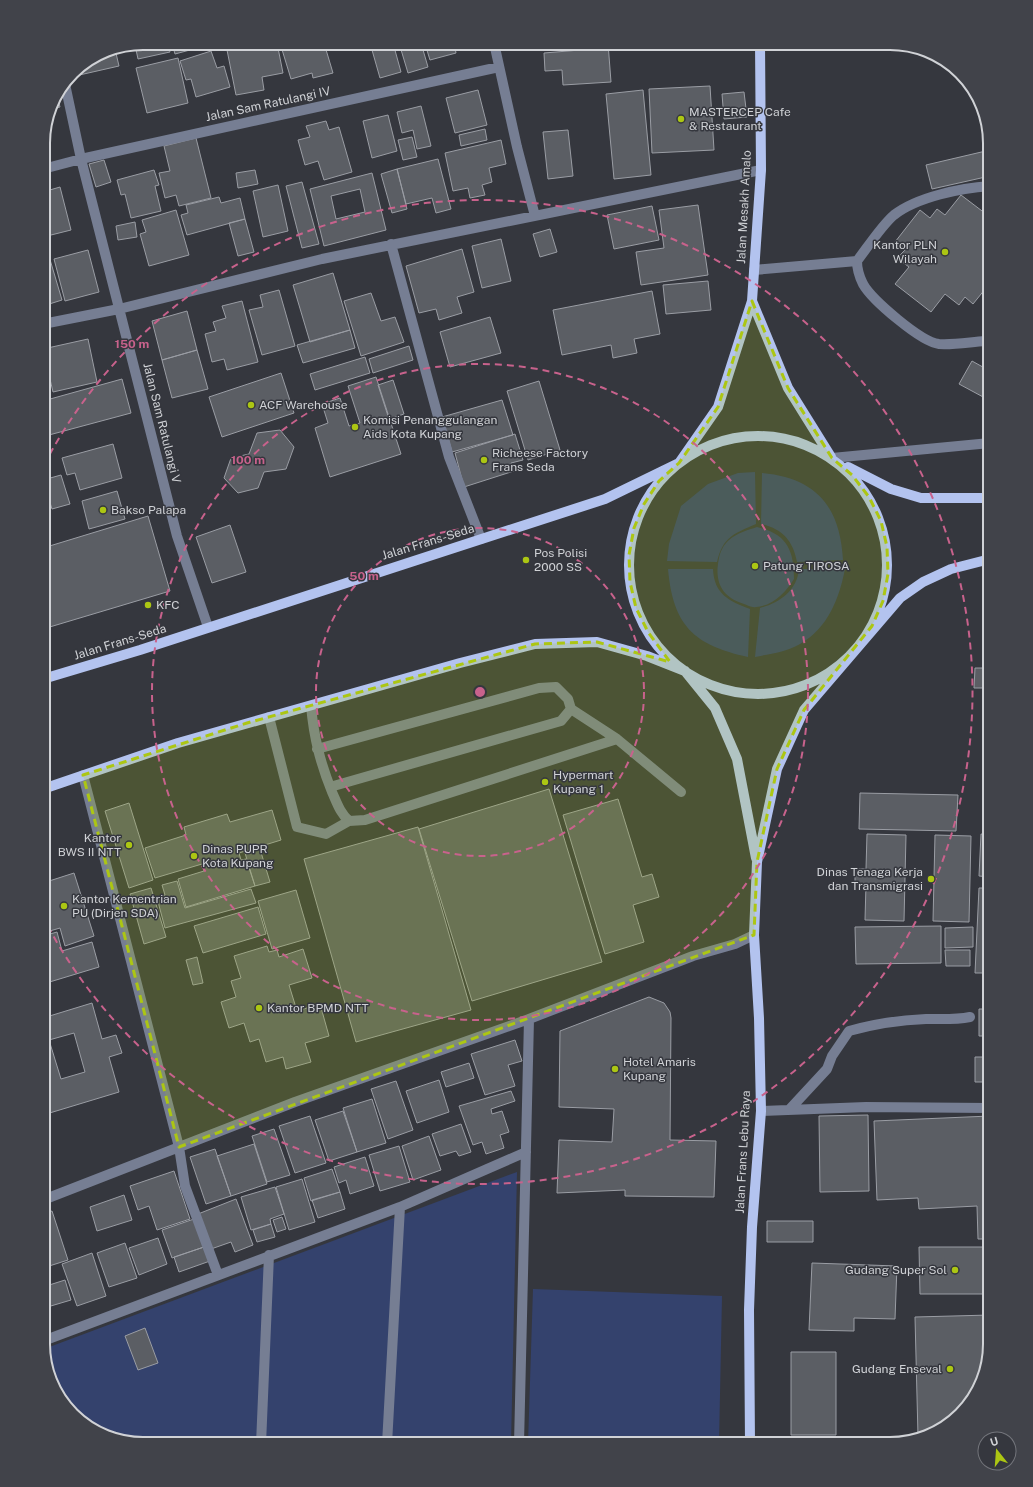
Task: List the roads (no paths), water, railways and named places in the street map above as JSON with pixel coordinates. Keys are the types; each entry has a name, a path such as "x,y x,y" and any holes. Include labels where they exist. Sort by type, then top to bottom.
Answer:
{"main road":[{"name":"Jalan Mesakh Amalo","path":"679,463 718,407 752,301 761,170 760,50"},
{"name":"Jalan Mesakh Amalo","path":"752,301 788,388 832,458"},
{"path":"685,671 664,654 648,632 636,608 630,582 629,555 634,528 644,504 659,481 679,463 702,448 728,439 755,436 782,438 808,445 891,489 922,498 983,498"},
{"path":"832,458 852,475 869,497 881,521 887,548 888,574 882,601 872,626 857,648"},
{"name":"Jalan Frans-Seda","path":"50,677 605,499 679,463"},
{"path":"50,787 178,743 460,663 535,644 597,642 647,656 685,671 709,684 735,692 762,694 789,690 814,681 837,667 857,648 900,598 923,582 951,569 983,561"},
{"name":"Jalan Frans Lebu Raya","path":"750,1437 750,1280 752,1227 761,1111 759,1018 754,935 757,862 777,769 804,710 857,648"},
{"name":"Jalan Frans Lebu Raya","path":"685,671 715,708 737,760 757,862"}],"street":[{"path":"495,50 498,67 535,216"},
{"name":"Jalan Sam Ratulangi IV","path":"50,167 498,67"},
{"name":"Jalan Sam Ratulangi V","path":"66,90 81,159 177,536 208,627"},
{"path":"50,323 119,309 322,259 391,244 761,170"},
{"path":"983,186 941,194 894,216 857,261 857,270 863,285 884,307 908,328 938,344 983,341"},
{"path":"391,244 449,457 481,539"},
{"path":"754,270 857,261"},
{"path":"832,458 983,444"},
{"path":"317,749 539,688 556,687 568,699 571,708 617,739 681,792"},
{"path":"311,706 317,749 330,787 342,815 349,821"},
{"path":"330,787 561,721 571,708"},
{"path":"269,717 297,827 326,834 349,821 365,820 617,739"},
{"path":"83,775 179,1147 185,1186 218,1275"},
{"path":"50,1197 295,1102 529,1019 693,956 735,944 754,935"},
{"path":"789,1110 827,1069 832,1056 849,1031 877,1023 926,1019 958,1020 970,1017"},
{"path":"519,1437 529,1019"},
{"path":"761,1111 866,1107 983,1108"},
{"path":"50,1338 400,1207 526,1152"},
{"path":"386,1437 400,1207"},
{"path":"261,1437 269,1255"}],"place":[{"name":"MASTERCEP Cafe & Restaurant","path":"681,119"},
{"name":"Kantor PLN Wilayah","path":"945,252"},
{"name":"ACF Warehouse","path":"251,405"},
{"name":"Komisi Penanggulangan Aids Kota Kupang","path":"355,427"},
{"name":"Richeese Factory Frans Seda","path":"484,460"},
{"name":"Bakso Palapa","path":"103,510"},
{"name":"Pos Polisi 2000 SS","path":"526,560"},
{"name":"Patung TIROSA","path":"755,566"},
{"name":"KFC","path":"148,605"},
{"name":"Hypermart Kupang 1","path":"545,782"},
{"name":"Kantor BWS II NTT","path":"129,845"},
{"name":"Dinas PUPR Kota Kupang","path":"194,856"},
{"name":"Dinas Tenaga Kerja dan Transmigrasi","path":"931,879"},
{"name":"Kantor Kementrian PU (Dirjen SDA)","path":"64,906"},
{"name":"Kantor BPMD NTT","path":"259,1008"},
{"name":"Hotel Amaris Kupang","path":"615,1069"},
{"name":"Gudang Super Sol","path":"955,1270"},
{"name":"Gudang Enseval","path":"950,1369"}]}
